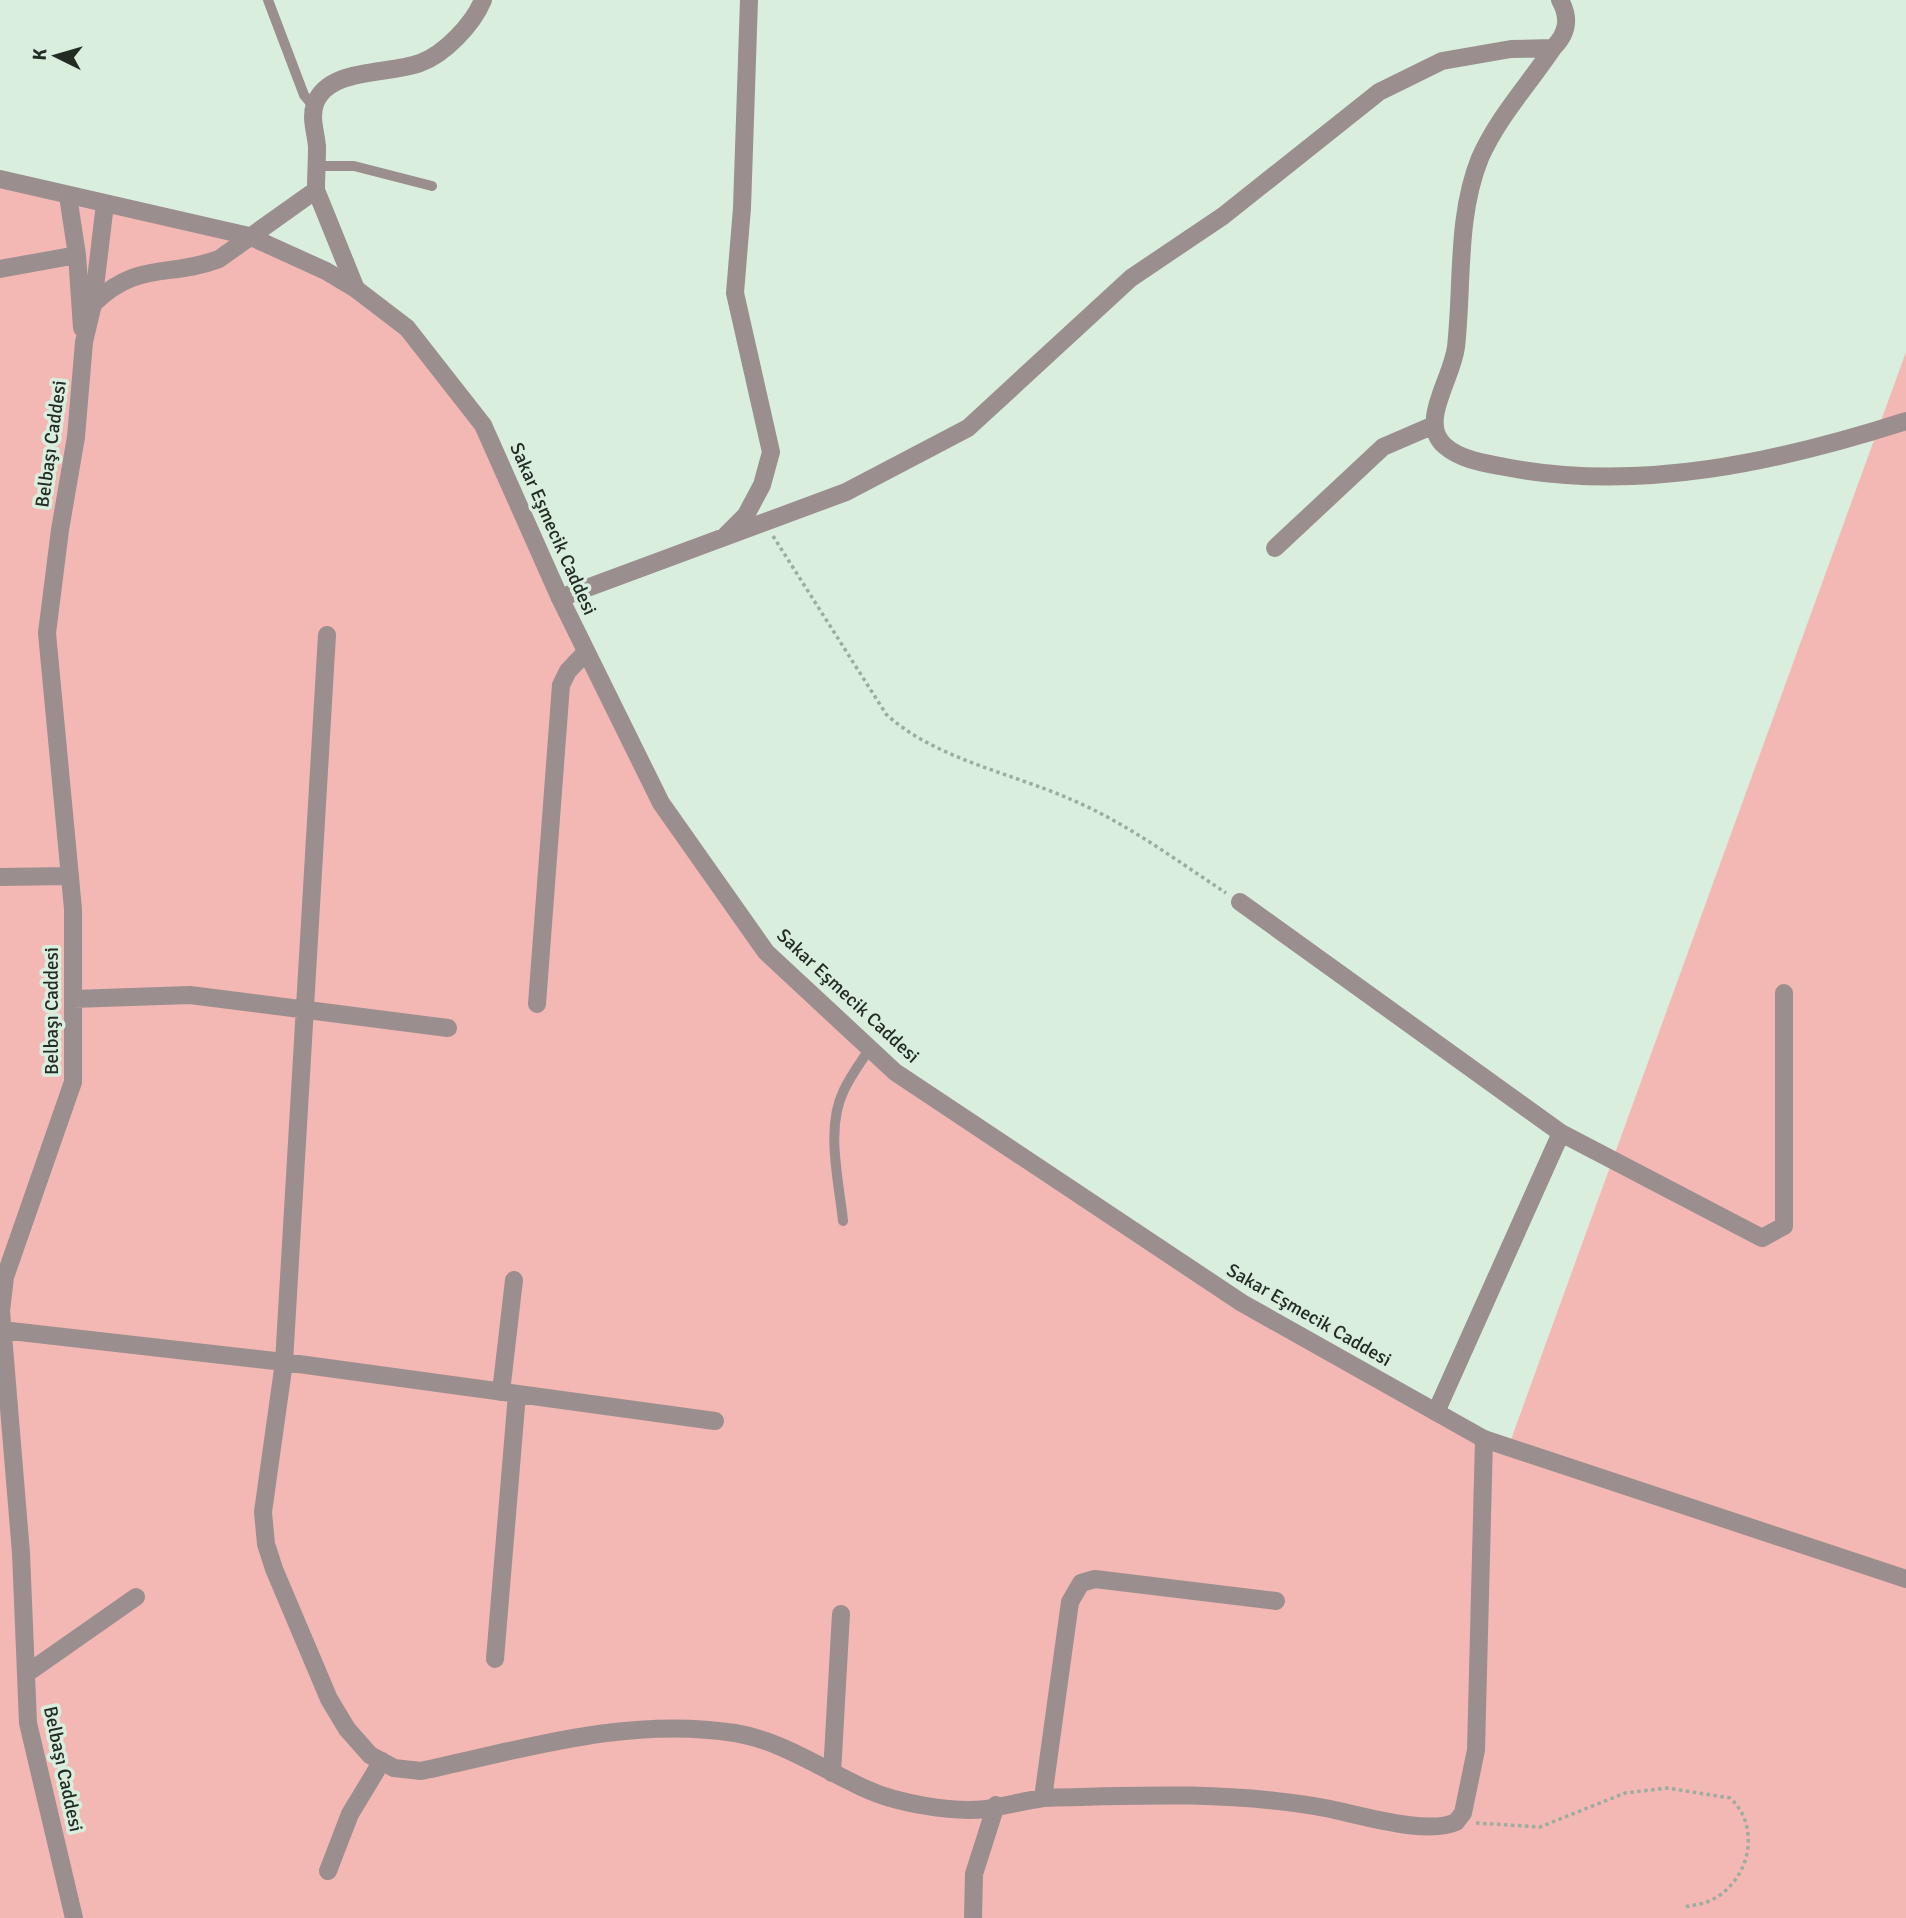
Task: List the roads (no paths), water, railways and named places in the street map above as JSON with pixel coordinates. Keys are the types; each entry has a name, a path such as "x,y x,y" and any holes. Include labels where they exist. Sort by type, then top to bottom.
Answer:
{"street":[{"path":"356,289 316,190 314,107 326,88 344,79 407,68 438,53 464,29 483,0"},
{"path":"723,539 746,515 762,485 771,452 734,293 742,208 749,0"},
{"path":"1560,0 1567,22 1565,32 1528,86 1501,118 1480,159 1465,228 1456,349 1435,412 1434,425 1446,447 1471,460 1531,472 1626,476 1725,468 1835,443 1906,421"},
{"path":"560,598 846,492 968,428 1131,278 1223,216 1379,92 1442,61 1511,49 1553,48"},
{"name":"Sakar Eşmecik Caddesi","path":"0,179 249,236 290,253 356,289 407,328 483,425 560,598 661,803 766,952 895,1072 1242,1303 1484,1439 1906,1579"},
{"path":"93,304 111,288 135,275 204,265 234,249 316,190"},
{"name":"Belbaşı Caddesi","path":"68,196 77,255 84,342"},
{"name":"Belbaşı Caddesi","path":"74,1918 28,1723 21,1553 1,1311 5,1277 73,1082 70,876 47,634 60,530 76,437 84,342 93,304 105,204"},
{"path":"0,269 77,255"},
{"path":"1275,548 1383,447 1434,425"},
{"path":"327,635 284,1362 263,1512 267,1544 329,1699 347,1729 370,1755 394,1768 421,1771 586,1734 674,1730 734,1733 769,1741 869,1791 926,1806 985,1809 1043,1798 1177,1794 1309,1805 1421,1826 1456,1822 1463,1813 1476,1750 1484,1439"},
{"path":"537,1004 561,685 568,671 586,652"},
{"path":"0,877 70,876"},
{"path":"1240,902 1561,1133 1762,1238 1784,1226 1784,993"},
{"path":"73,999 190,995 448,1028"},
{"path":"1436,1412 1561,1133"},
{"path":"495,1659 514,1280"},
{"path":"2,1330 284,1362 715,1421"},
{"path":"1043,1798 1070,1602 1081,1583 1094,1579 1276,1601"},
{"path":"26,1674 136,1597"},
{"path":"832,1773 841,1614"},
{"path":"328,1871 350,1814 382,1761"},
{"path":"973,1918 974,1874 996,1805"}],"lane":[{"path":"268,0 304,95 314,107"},
{"path":"316,166 354,166 432,186"},
{"path":"843,1222 835,1140 837,1116 843,1091 870,1048"}]}
